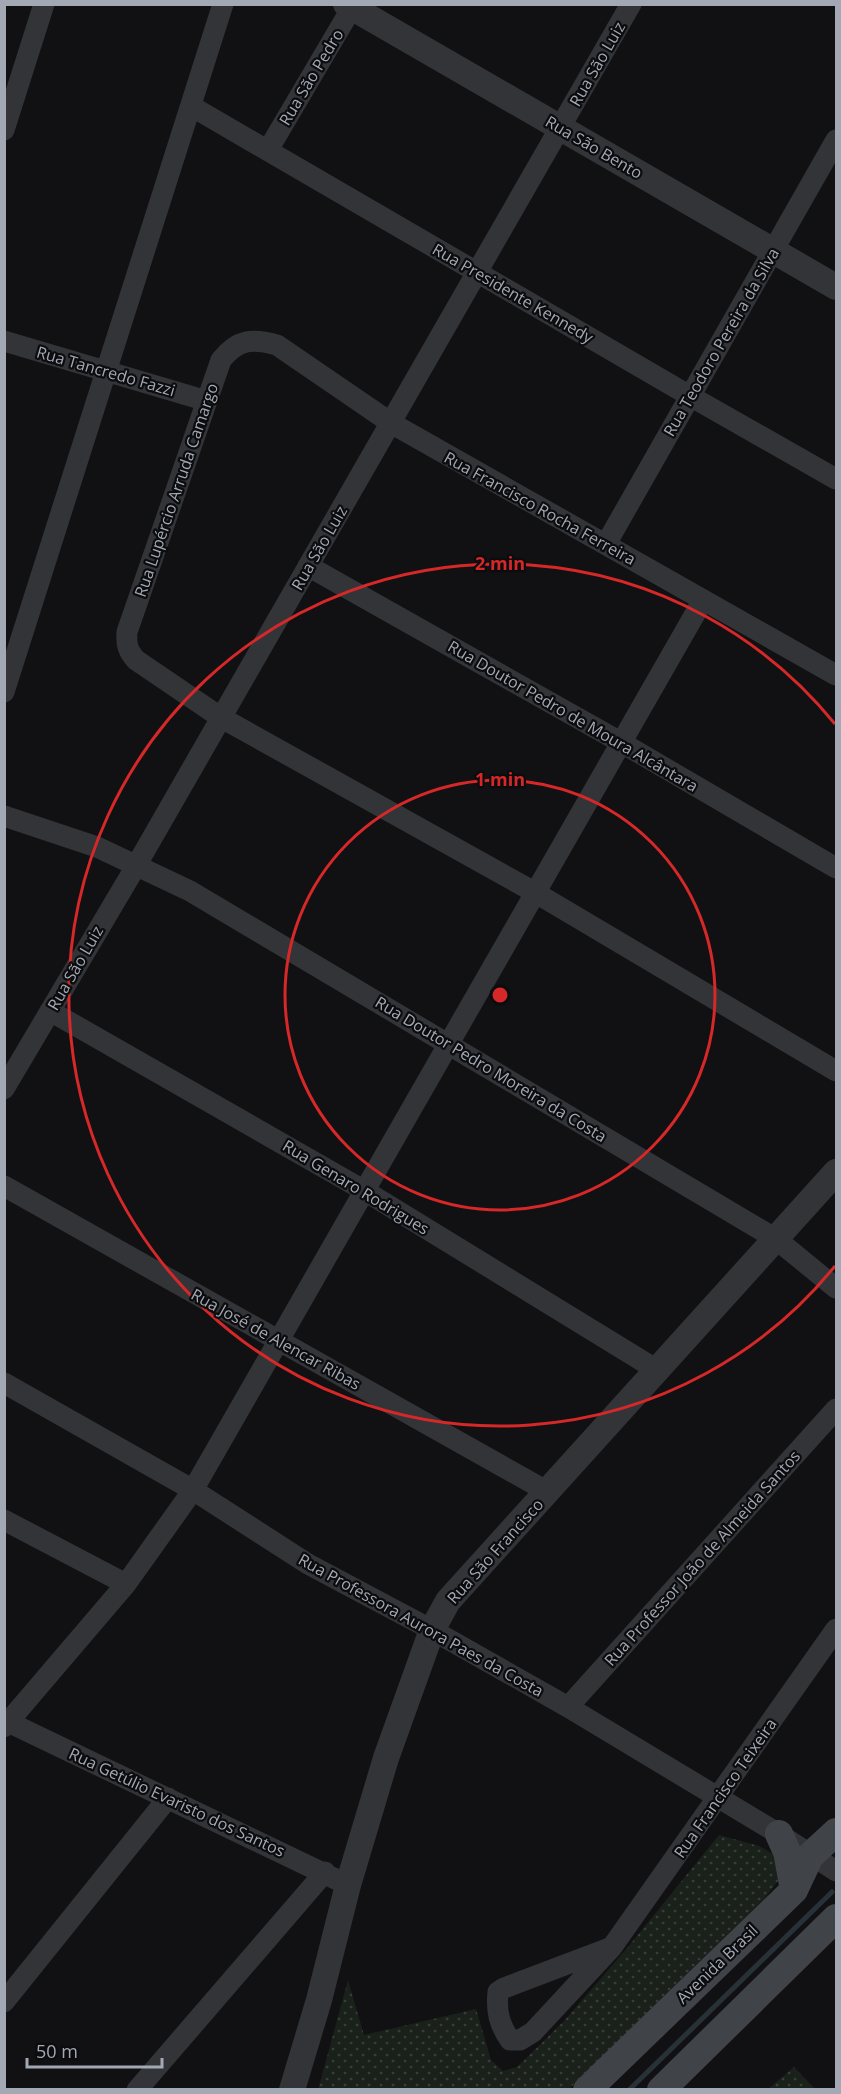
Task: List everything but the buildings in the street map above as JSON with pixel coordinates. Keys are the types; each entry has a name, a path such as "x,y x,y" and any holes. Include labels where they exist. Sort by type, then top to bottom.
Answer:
{"main road":[{"name":"Avenida Brasil","path":"587,2090 794,1890 810,1856 837,1832"},
{"path":"779,1834 787,1852 794,1890"},
{"path":"661,2090 837,1918"}],"street":[{"path":"4,130 44,4"},
{"path":"4,692 223,4"},
{"name":"Rua São Luiz","path":"4,1089 136,866 631,4"},
{"name":"Rua São Bento","path":"351,5 837,287"},
{"name":"Rua São Pedro","path":"268,150 351,5"},
{"name":"Rua Presidente Kennedy","path":"191,106 837,479"},
{"name":"Rua Teodoro Pereira da Silva","path":"606,544 837,140"},
{"name":"Rua Tancredo Fazzi","path":"4,341 207,401"},
{"name":"Rua Francisco Rocha Ferreira","path":"247,342 277,345 391,423 837,675"},
{"name":"Rua Lupércio Arruda Camargo","path":"220,717 136,660 129,652 126,643 127,632 221,360 232,347 247,342"},
{"name":"Rua Doutor Pedro de Moura Alcântara","path":"308,566 622,743 837,868"},
{"path":"6,1723 126,1584 193,1490 703,600"},
{"path":"220,717 536,892 837,1071"},
{"name":"Rua Doutor Pedro Moreira da Costa","path":"4,816 97,847 189,891 776,1239 837,1288"},
{"name":"Rua Genaro Rodrigues","path":"50,1011 365,1191 657,1370"},
{"name":"Rua São Francisco","path":"292,2090 319,2000 348,1885 386,1758 432,1630 448,1601 837,1172"},
{"name":"Rua José de Alencar Ribas","path":"4,1186 548,1492"},
{"name":"Rua Professora Aurora Paes da Costa","path":"4,1383 193,1490 308,1564 432,1630 568,1707 837,1871"},
{"name":"Rua Professor João de Almeida Santos","path":"568,1707 837,1409"},
{"path":"4,1520 126,1584"},
{"name":"Rua Francisco Teixeira","path":"612,1947 498,1992 496,2012 510,2040 520,2040 533,2031 612,1947 837,1629"},
{"name":"Rua Getúlio Evaristo dos Santos","path":"6,1723 325,1872 348,1885"},
{"path":"4,2002 168,1798"},
{"path":"137,2090 325,1872"}],"shaded area":[{"path":"719,1835 759,1846 773,1854 778,1881 764,1899 569,2089 318,2090 348,1980 364,2035 476,2009 491,2060 503,2071 517,2067 564,2021"},
{"path":"794,2067 815,2089 768,2089"}],"waterway":[{"path":"629,2090 832,1892"}]}
